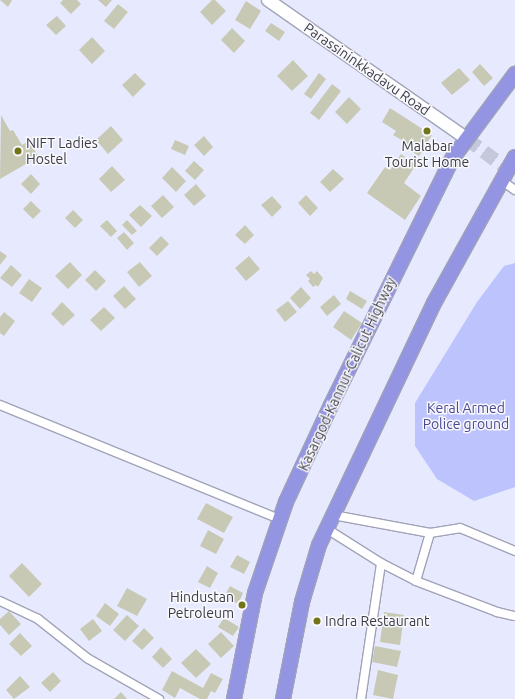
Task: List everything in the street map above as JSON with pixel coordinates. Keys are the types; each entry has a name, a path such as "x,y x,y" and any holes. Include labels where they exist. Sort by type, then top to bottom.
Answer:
{"highway":[{"name":"Kasargod-Kannur-Calicut Highway","path":"234,699 255,593 280,519 331,405 416,229 452,159 466,138 515,74"},
{"path":"282,699 302,602 319,545 434,303 515,157"}],"main road":[{"name":"Parassininkkadavu Road","path":"268,0 466,138"}],"street":[{"path":"501,180 515,190"},
{"path":"0,405 280,519"},
{"path":"333,515 430,533 460,528 515,551"},
{"path":"327,529 381,563 416,581 497,612 515,616"},
{"path":"416,581 430,533"},
{"path":"361,699 381,563"},
{"path":"0,601 38,619 87,658 159,699"}],"green space":[{"name":"Keral Armed Police ground","path":"515,263 515,487 474,501 437,479 415,446 415,403 477,302 504,266"}],"building":[{"path":"0,0 12,0 8,7"},
{"path":"63,0 77,0 81,4 71,14 60,3"},
{"path":"98,0 112,0 106,7"},
{"path":"212,0 215,0 226,11 212,25 200,12"},
{"path":"246,1 261,11 250,29 235,20"},
{"path":"118,4 128,12 114,29 104,21"},
{"path":"57,16 66,26 56,35 46,25"},
{"path":"271,23 285,32 279,41 265,31"},
{"path":"232,28 245,41 234,53 221,40"},
{"path":"92,37 105,51 92,64 79,50"},
{"path":"293,60 308,76 292,91 277,76"},
{"path":"480,64 493,78 484,86 472,72"},
{"path":"459,68 470,80 452,95 441,83"},
{"path":"135,73 146,84 133,97 122,85"},
{"path":"319,73 326,79 311,99 304,94"},
{"path":"332,84 341,91 319,120 310,113"},
{"path":"349,97 361,109 347,124 335,112"},
{"path":"390,108 432,135 419,156 404,147 407,143 393,135 396,131 382,122"},
{"name":"NIFT Ladies Hostel","path":"1,115 10,131 13,130 22,145 30,140 38,157 0,179"},
{"path":"111,126 123,140 108,154 96,140"},
{"path":"204,136 213,147 204,156 194,145"},
{"path":"175,140 189,146 185,155 171,149"},
{"path":"401,154 416,165 404,183 421,196 405,220 367,193 385,167 390,170"},
{"path":"194,161 204,170 195,180 185,171"},
{"path":"112,166 125,180 111,192 99,179"},
{"path":"172,167 186,181 176,192 162,178"},
{"path":"333,169 344,179 330,192 320,182"},
{"path":"31,174 40,184 31,194 21,184"},
{"path":"196,184 206,196 194,206 184,195"},
{"path":"163,195 174,207 162,218 151,206"},
{"path":"306,195 318,208 310,216 298,203"},
{"path":"272,196 282,207 272,217 261,205"},
{"path":"31,201 41,211 33,219 23,209"},
{"path":"140,205 152,216 141,227 129,215"},
{"path":"73,210 83,220 75,228 65,218"},
{"path":"107,220 117,231 111,237 100,226"},
{"path":"127,220 137,231 132,235 122,225"},
{"path":"245,225 254,235 245,244 235,235"},
{"path":"124,232 134,243 127,250 117,238"},
{"path":"161,236 169,244 157,256 149,248"},
{"path":"0,251 7,256 0,265"},
{"path":"249,256 260,269 246,281 235,268"},
{"path":"70,262 82,275 68,289 55,276"},
{"path":"140,262 152,276 139,287 127,272"},
{"path":"11,265 22,275 12,287 0,278"},
{"path":"95,270 106,281 96,291 85,280"},
{"path":"311,271 314,274 317,271 323,278 318,287 316,285 313,287 308,281 310,279 306,275"},
{"path":"29,279 42,288 32,302 19,293"},
{"path":"124,286 136,299 125,309 113,296"},
{"path":"301,287 311,298 300,309 290,298"},
{"path":"350,291 367,301 362,309 346,299"},
{"path":"334,295 341,304 327,316 320,307"},
{"path":"288,301 297,312 285,322 276,310"},
{"path":"62,302 75,315 63,326 51,314"},
{"path":"104,307 115,318 101,331 90,320"},
{"path":"344,311 362,323 351,340 333,327"},
{"path":"4,312 15,321 4,336 0,333 0,317"},
{"path":"206,503 233,517 224,533 197,519"},
{"path":"208,530 224,539 216,554 200,546"},
{"path":"237,555 250,562 244,574 230,567"},
{"path":"22,563 42,584 29,597 9,576"},
{"path":"207,566 218,573 210,588 198,582"},
{"path":"230,586 243,593 238,604 224,597"},
{"path":"127,588 147,599 137,616 117,606"},
{"path":"105,603 119,614 110,626 96,616"},
{"path":"9,611 21,624 9,635 0,625 0,619"},
{"path":"384,612 404,615 400,645 380,642"},
{"path":"127,615 139,626 125,641 113,630"},
{"path":"224,618 239,627 233,636 218,627"},
{"path":"93,619 102,631 89,641 80,629"},
{"path":"144,628 154,638 142,650 132,641"},
{"path":"221,632 234,646 221,658 208,644"},
{"path":"20,633 32,646 21,656 9,644"},
{"path":"375,646 401,651 397,667 372,662"},
{"path":"161,647 172,659 163,668 152,657"},
{"path":"196,649 211,664 196,678 181,663"},
{"path":"378,670 398,675 393,699 373,695"},
{"path":"172,671 203,688 211,673 223,679 215,693 211,691 207,699 200,699 180,688 175,698 162,690"},
{"path":"53,672 61,681 50,692 41,683"},
{"path":"20,676 30,687 14,699 6,690"},
{"path":"121,692 127,699 114,699"}],"tunnel":[{"path":"467,139 507,169"}],"place":[{"name":"Malabar Tourist Home","path":"427,131"},
{"name":"NIFT Ladies Hostel","path":"18,151"},
{"name":"Hindustan Petroleum","path":"242,605"},
{"name":"Indra Restaurant","path":"317,621"}]}
